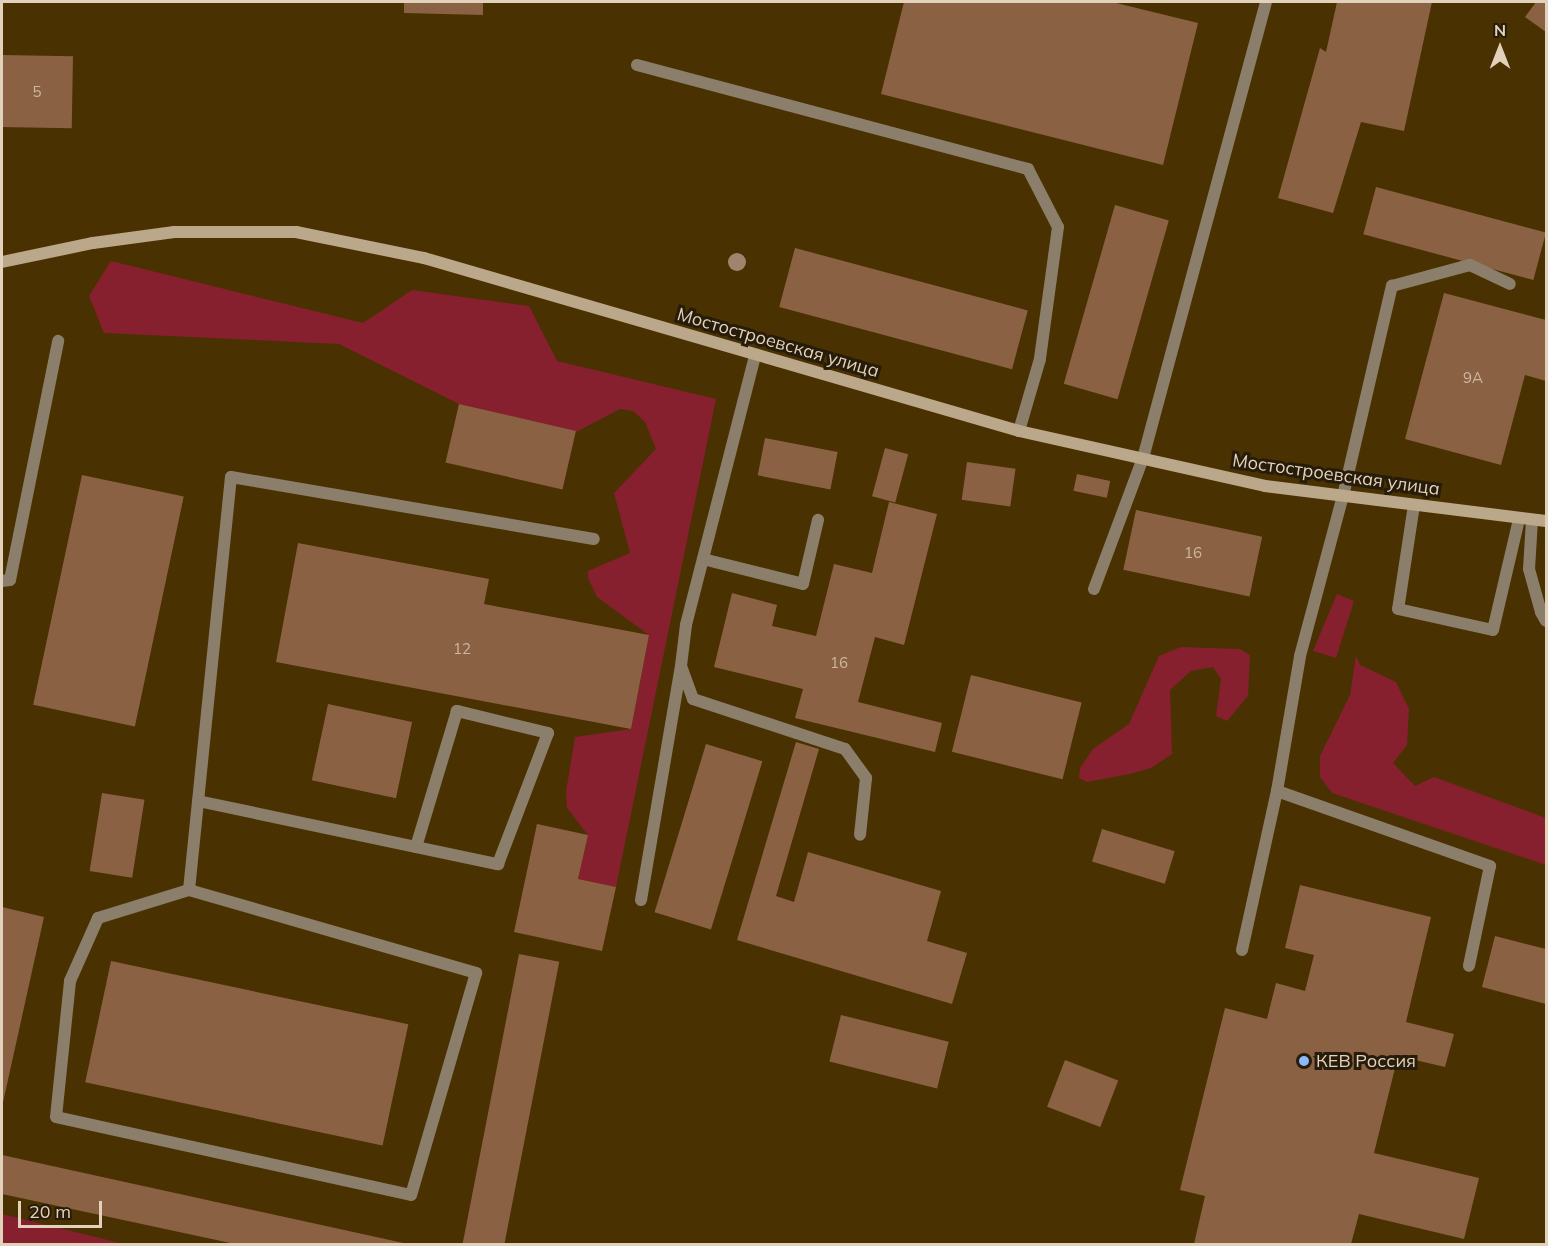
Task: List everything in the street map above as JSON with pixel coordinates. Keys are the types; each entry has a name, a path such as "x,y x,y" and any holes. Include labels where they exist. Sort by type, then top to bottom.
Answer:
{"main road":[{"name":"Мостостроевская улица","path":"2,262 93,243 174,232 296,232 424,258 755,356 1019,430 1265,486 1546,521"}],"lane":[{"path":"1094,589 1143,458 1266,2"},
{"path":"637,65 1028,169 1058,227 1040,359 1019,430"},
{"path":"1242,950 1277,791 1300,656 1343,496 1392,286 1470,266 1509,284"},
{"path":"2,581 10,580 58,342"},
{"path":"641,900 686,625 755,356"},
{"path":"189,890 231,477 594,539"},
{"path":"1414,505 1398,609 1492,630 1519,519"},
{"path":"703,559 803,584 818,520"},
{"path":"1532,520 1529,569 1541,612 1546,621"},
{"path":"681,666 693,699 845,749 866,778 860,835"},
{"path":"198,801 416,847 498,864 548,733 457,711 416,847"},
{"path":"1277,791 1490,866 1469,966"},
{"path":"189,890 476,974 411,1195 57,1117 70,981 98,918 189,890"}],"shaded area":[{"path":"111,261 363,323 412,290 529,306 557,361 716,399 616,887 578,879 588,835 567,808 566,792 575,737 631,729 649,635 597,597 588,578 588,571 630,553 614,493 656,449 645,422 633,411 620,409 576,432 459,404 339,344 104,333 89,296"},
{"path":"1337,594 1354,601 1336,658 1313,651"},
{"path":"1181,647 1240,649 1250,655 1248,696 1227,721 1216,716 1221,679 1213,667 1191,671 1170,690 1172,754 1151,768 1130,774 1087,782 1079,778 1080,768 1093,749 1129,724 1159,656"},
{"path":"1356,656 1360,665 1396,682 1409,709 1407,745 1393,763 1415,786 1434,777 1546,818 1546,865 1332,793 1320,777 1320,756 1350,695"},
{"path":"2,1214 124,1244 2,1244"}],"building":[{"path":"404,2 483,2 483,15 404,13"},
{"path":"904,2 1112,2 1198,23 1163,165 881,94"},
{"path":"1337,2 1432,2 1404,131 1361,122 1333,213 1278,198 1320,48 1326,52"},
{"path":"1536,2 1546,2 1546,32 1525,17"},
{"path":"2,55 73,56 72,128 2,127"},
{"path":"1376,187 1546,233 1533,280 1363,234"},
{"path":"1115,205 1169,220 1118,399 1064,384"},
{"path":"795,248 1028,310 1012,369 779,307"},
{"path":"1444,293 1546,320 1546,381 1525,375 1501,465 1405,439"},
{"path":"459,404 576,431 562,489 446,462"},
{"path":"765,438 838,452 830,489 758,475"},
{"path":"885,448 908,454 895,503 872,496"},
{"path":"967,462 1016,469 1010,506 962,500"},
{"path":"1077,474 1110,481 1107,498 1073,491"},
{"path":"82,475 184,497 135,726 33,705"},
{"path":"889,502 937,514 904,645 875,637 858,702 942,723 935,752 795,718 803,689 714,667 732,593 777,605 772,626 816,636 834,564 872,573"},
{"path":"1136,510 1262,537 1249,596 1123,570"},
{"path":"298,543 489,579 484,604 649,635 631,729 276,662"},
{"path":"971,675 1082,703 1063,779 952,752"},
{"path":"328,704 412,722 396,798 312,780"},
{"path":"796,742 819,749 776,896 794,902 808,852 941,891 927,941 967,953 952,1004 737,940"},
{"path":"706,744 762,761 711,930 655,912"},
{"path":"102,793 144,800 132,878 90,871"},
{"path":"537,824 588,835 578,879 616,887 602,951 514,932"},
{"path":"1102,829 1175,851 1165,884 1092,862"},
{"name":"КЕВ Россия","path":"1300,885 1431,917 1406,1022 1454,1034 1445,1067 1398,1056 1374,1153 1479,1178 1464,1239 1359,1214 1351,1244 1194,1244 1205,1196 1180,1190 1225,1008 1267,1019 1276,983 1305,991 1314,955 1285,948"},
{"path":"2,907 44,917 2,1107"},
{"path":"1495,936 1546,949 1546,1004 1482,987"},
{"path":"519,954 559,962 504,1244 463,1244"},
{"path":"111,961 408,1024 383,1145 85,1082"},
{"path":"841,1015 949,1042 937,1088 829,1062"},
{"path":"1065,1060 1118,1080 1100,1127 1047,1107"},
{"path":"2,1155 408,1244 235,1244 2,1194"}],"place":[{"name":"КЕВ Россия","path":"1304,1061"}]}
